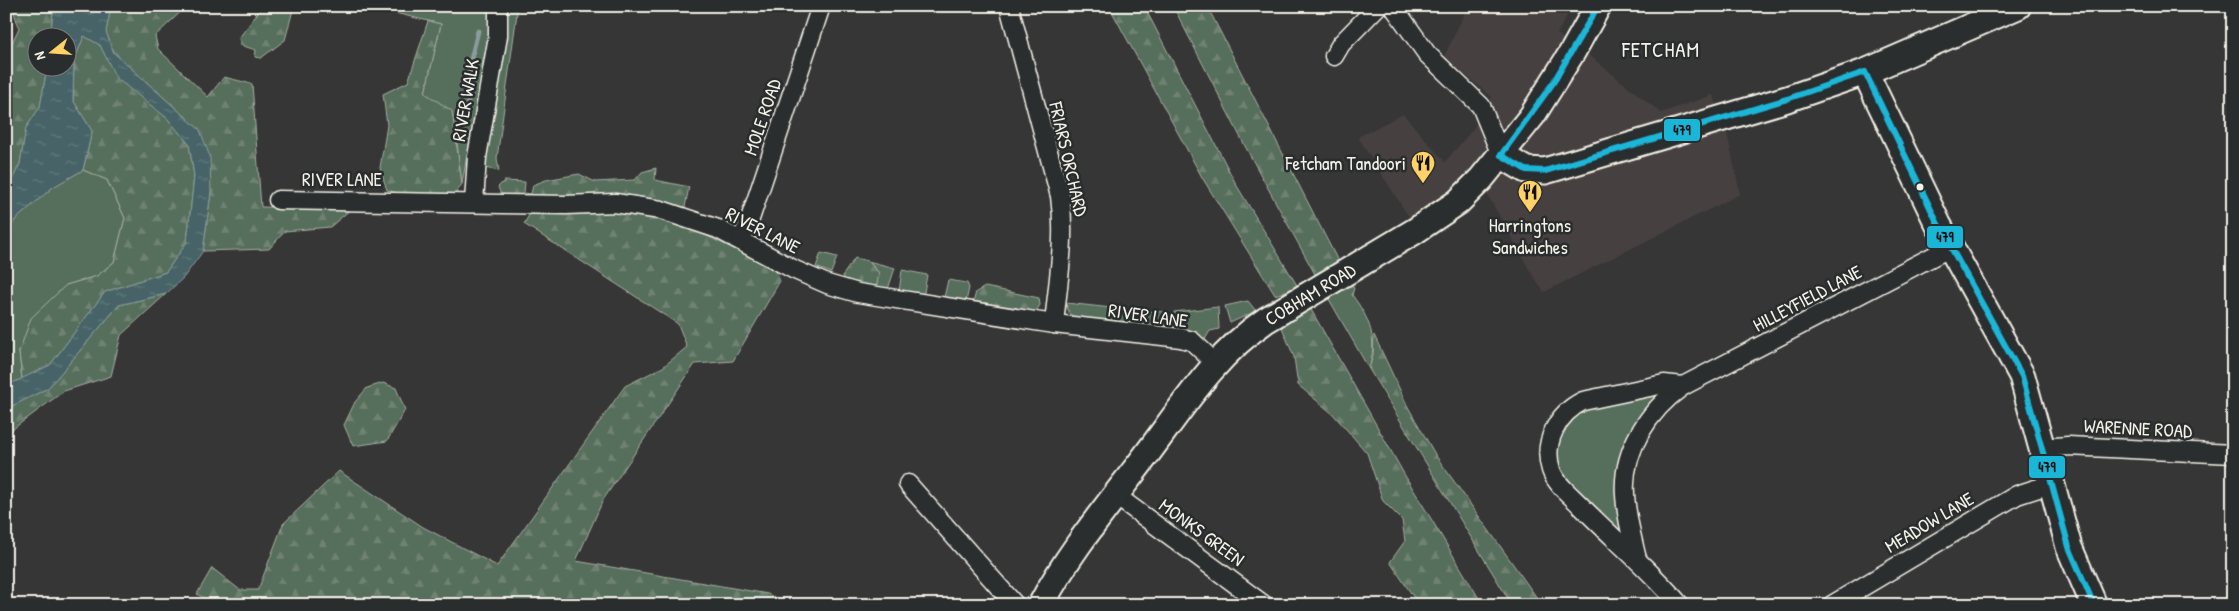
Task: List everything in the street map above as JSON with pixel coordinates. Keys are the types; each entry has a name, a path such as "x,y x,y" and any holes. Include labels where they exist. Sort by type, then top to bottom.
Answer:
{"street":[{"name":"RIVER WALK","path":"474,202 477,156 498,36 498,6"},
{"name":"MOLE ROAD","path":"740,240 747,228 821,6"},
{"name":"FRIARS ORCHARD","path":"1009,6 1060,196 1063,215 1054,324"},
{"path":"1334,56 1341,44 1378,6"},
{"path":"1393,6 1427,54 1481,106 1501,155 1526,170 1545,171 1787,99 1865,72 2018,6"},
{"name":"COBHAM ROAD","path":"1041,605 1054,579 1215,363 1249,331 1443,214 1458,202 1482,179 1536,110 1598,6"},
{"path":"1865,72 1951,247 2019,369 2069,546 2094,605"},
{"name":"RIVER LANE","path":"278,200 566,205 615,203 669,212 718,229 795,270 827,284 858,293 1054,324 1181,338 1192,341 1215,363"},
{"name":"HILLEYFIELD LANE","path":"1637,559 1626,512 1624,492 1626,472 1638,436 1650,416 1666,398 1683,386 1951,247"},
{"name":"HILLEYFIELD LANE","path":"1680,605 1637,559 1617,542 1559,483 1552,472 1549,458 1550,442 1554,428 1571,407 1583,401 1664,384 1683,386"},
{"name":"WARENNE ROAD","path":"2042,448 2068,446 2233,454"},
{"path":"908,484 1015,605"},
{"name":"MEADOW LANE","path":"1832,605 2017,495 2051,484"},
{"name":"MONKS GREEN","path":"1115,495 1264,605"}],"shaded area":[{"path":"1468,6 1572,6 1557,34 1591,57 1661,113 1713,95 1726,129 1740,194 1544,292 1486,192 1463,179 1440,203 1413,223 1358,137 1403,114 1445,162 1473,129 1492,97 1444,57"}],"green space":[{"path":"12,6 54,6 51,28 28,28 28,78 45,78 40,107 26,128 20,164 6,192 6,47 10,47 19,28"},
{"path":"111,6 187,6 155,36 158,49 208,97 224,77 252,84 261,207 351,209 330,227 285,231 269,249 203,251 211,192 200,130 114,53 106,32"},
{"path":"263,6 294,6 285,40 261,58 255,57 256,50 240,45 239,38"},
{"path":"366,6 490,6 490,37 483,60 483,82 475,132 467,155 462,184 456,135 425,93 441,24"},
{"path":"504,6 518,6 497,158 499,171 485,168 482,160"},
{"path":"1109,6 1144,6 1237,186 1298,287 1275,295 1203,179"},
{"path":"1173,6 1207,6 1339,263 1316,276 1246,148"},
{"path":"428,21 441,24 425,93 452,111 462,184 454,196 407,196 387,190 380,168 387,125 383,94 408,82"},
{"path":"84,36 100,45 117,78 167,118 189,144 194,176 187,242 166,272 105,292 50,365 22,379 19,352 31,318 66,285 97,276 114,262 125,218 107,180 83,170 92,131 73,100 74,78 78,78 78,51"},
{"path":"656,168 655,180 689,187 685,207 651,201 503,200 498,187 504,181 525,182 524,193 531,194 533,185 546,180 579,174 595,182 635,180 642,172"},
{"path":"83,170 107,180 125,218 114,262 97,276 66,285 19,352 22,379 6,386 6,241 14,221 53,187"},
{"path":"532,210 617,210 676,221 775,269 780,281 733,361 695,364 603,500 576,561 768,594 782,605 697,605 664,601 611,605 215,605 197,594 212,568 240,590 258,590 283,524 339,471 423,527 497,566 625,386 663,367 687,347 678,324 524,224"},
{"path":"821,253 837,257 831,273 816,267"},
{"path":"855,258 868,261 879,273 877,284 870,291 846,284 843,275"},
{"path":"868,261 895,268 887,292 871,289 879,273"},
{"path":"902,270 927,275 923,298 899,292"},
{"path":"948,280 967,283 969,288 965,306 943,302"},
{"path":"1350,282 1354,288 1352,295 1364,312 1371,330 1373,348 1369,369 1326,294"},
{"path":"985,287 1039,298 1040,305 1035,313 973,303 976,292"},
{"path":"166,294 121,335 111,376 64,391 6,434 6,409 48,388 119,305"},
{"path":"1248,301 1256,311 1230,323 1225,306"},
{"path":"1066,303 1130,310 1128,325 1078,320 1067,309"},
{"path":"1309,306 1404,474 1483,605 1419,605 1390,562 1405,541 1402,520 1383,501 1367,453 1333,414 1298,385 1294,357 1281,325"},
{"path":"1218,307 1219,329 1210,331 1204,341 1176,331 1174,312"},
{"path":"1139,311 1168,312 1169,330 1137,326"},
{"path":"1374,335 1408,407 1436,456 1542,605 1512,605 1369,369 1373,355"},
{"path":"383,383 396,388 405,410 387,441 353,446 344,425 355,402 367,388"},
{"path":"1646,393 1654,395 1654,402 1637,424 1624,539 1563,479 1554,450 1559,435 1569,421 1582,410"}],"water":[{"path":"54,6 111,6 106,32 114,53 200,130 210,157 211,192 203,251 184,277 166,294 119,305 48,388 6,409 6,386 50,365 105,292 166,272 187,242 194,176 189,144 167,118 116,78 100,45 84,36 78,51 78,28 51,28"},
{"path":"45,78 74,78 73,100 92,131 83,170 53,187 14,221 6,241 6,192 20,164 26,128 40,107"}],"waterway":[{"path":"467,113 470,63 478,31"}],"transit line":[{"name":"479","path":"1501,155 1553,83 1598,6"},
{"name":"479","path":"1865,72 1938,224 2022,376 2069,547 2094,605"},
{"name":"479","path":"1501,155 1526,170 1545,171 1787,99 1865,72"}],"place":[{"name":"Fetcham Tandoori","path":"1423,184"},
{"name":"Harringtons Sandwiches","path":"1530,213"}],"district":[{"name":"FETCHAM","path":"1661,49"}]}
